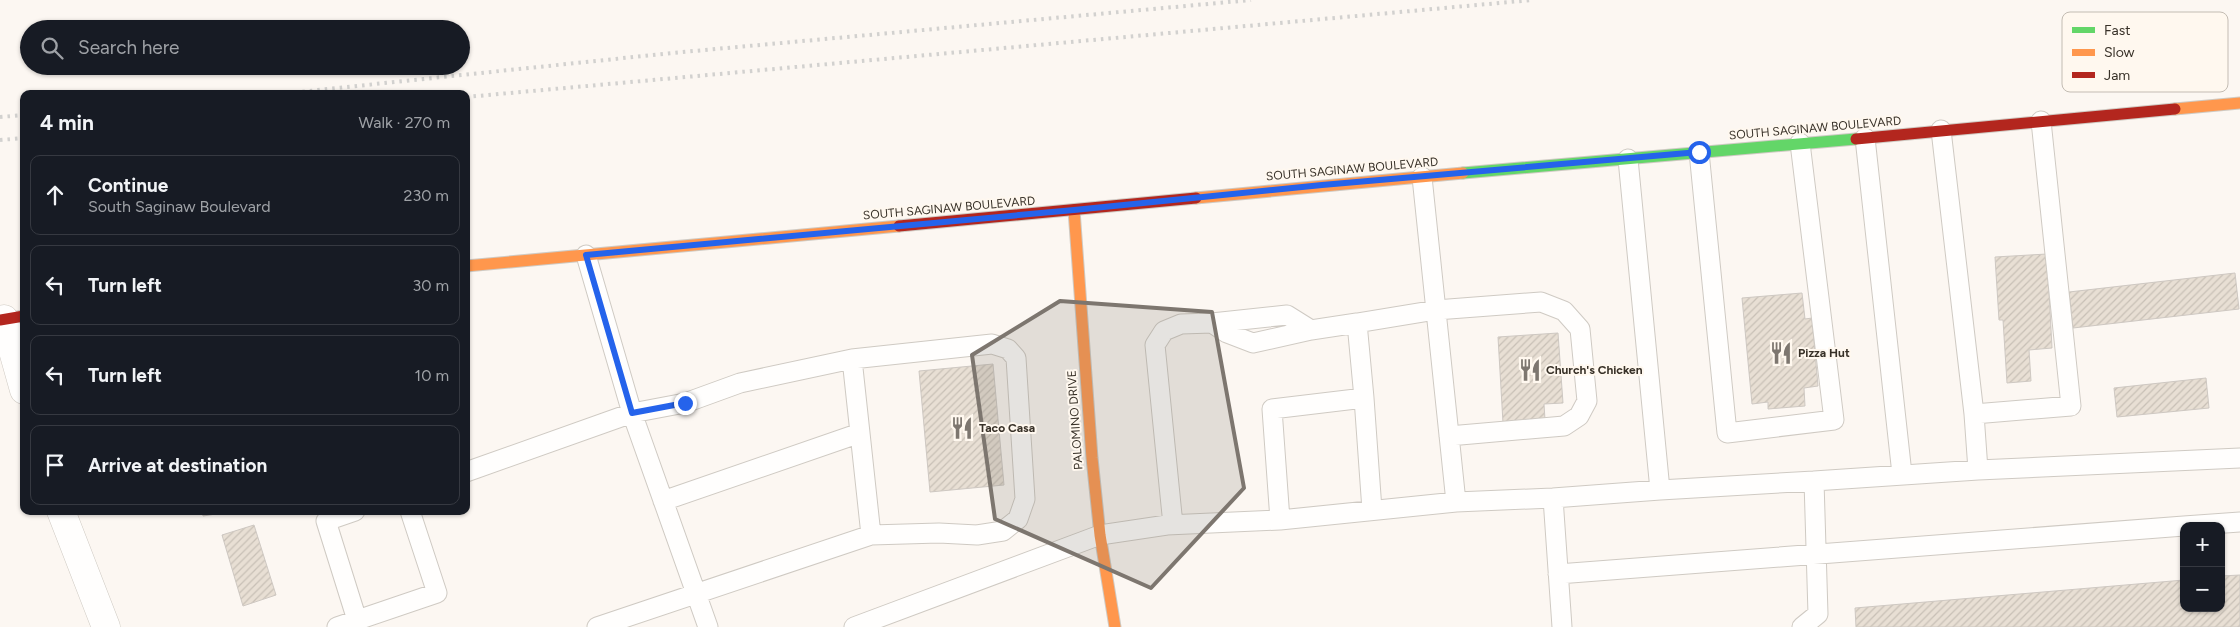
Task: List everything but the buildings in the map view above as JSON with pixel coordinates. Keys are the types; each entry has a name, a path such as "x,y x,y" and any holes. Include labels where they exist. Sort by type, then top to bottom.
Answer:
{"main road":[{"name":"SOUTH SAGINAW BOULEVARD","path":"470,266 2240,103"},
{"name":"PALOMINO DRIVE","path":"1074,210 1092,458 1100,535 1115,627"}],"street":[{"path":"9,319 20,371"},
{"path":"63,515 106,627"}],"lane":[{"path":"1974,414 2071,406 2041,122"},
{"path":"1941,130 1974,414 1978,470"},
{"path":"1865,138 1902,474"},
{"path":"1699,152 1727,433 1834,420 1800,143"},
{"path":"1628,159 1660,490"},
{"path":"1422,177 1456,502"},
{"path":"586,255 632,413 708,627"},
{"path":"1173,525 1155,345 1164,331 1180,324 1212,323 1227,333 1253,343 1311,330 1436,310 1541,302 1564,311 1580,329 1587,401 1579,416 1564,426 1449,436"},
{"path":"1357,323 1372,510"},
{"path":"470,471 632,413 685,403 740,383 852,359 992,344 1008,349 1016,358 1025,500 1018,519 1003,531 977,535 939,533 870,535 597,627"},
{"path":"852,359 870,535"},
{"path":"1280,520 1272,409 1364,398"},
{"path":"663,501 860,433"},
{"path":"854,627 1100,535 1173,525 1280,520 1456,502 1553,498 1902,474 2240,458"},
{"path":"1802,627 1818,614 1814,481"},
{"path":"1553,498 1562,627"},
{"path":"337,627 436,593 411,515"},
{"path":"324,516 357,620"},
{"path":"2225,523 2240,522"},
{"path":"1558,574 2180,526"}],"highlighted area":[{"path":"1060,301 1212,312 1244,488 1151,588 995,519 972,355"}],"railway":[{"path":"470,74 672,53 1251,0"},
{"path":"470,97 1532,0"},
{"path":"318,90 462,75"},
{"path":"0,117 20,115"},
{"path":"0,140 20,138"}],"traffic: fast":[{"path":"1463,173 1856,139"}],"traffic: slow":[{"path":"2175,109 2240,103"},
{"path":"1196,198 1463,173"},
{"path":"1074,210 1092,458 1100,535 1115,627"},
{"path":"470,266 899,226"}],"traffic: jam":[{"path":"1856,139 2175,109"},
{"path":"899,226 1196,198"},
{"path":"0,320 20,317"}],"place":[{"name":"Pizza Hut","path":"1781,353"},
{"name":"Church's Chicken","path":"1530,370"},
{"name":"Taco Casa","path":"962,428"}],"route":[{"path":"685,403 632,413 586,255 1322,185 1699,152"}]}
